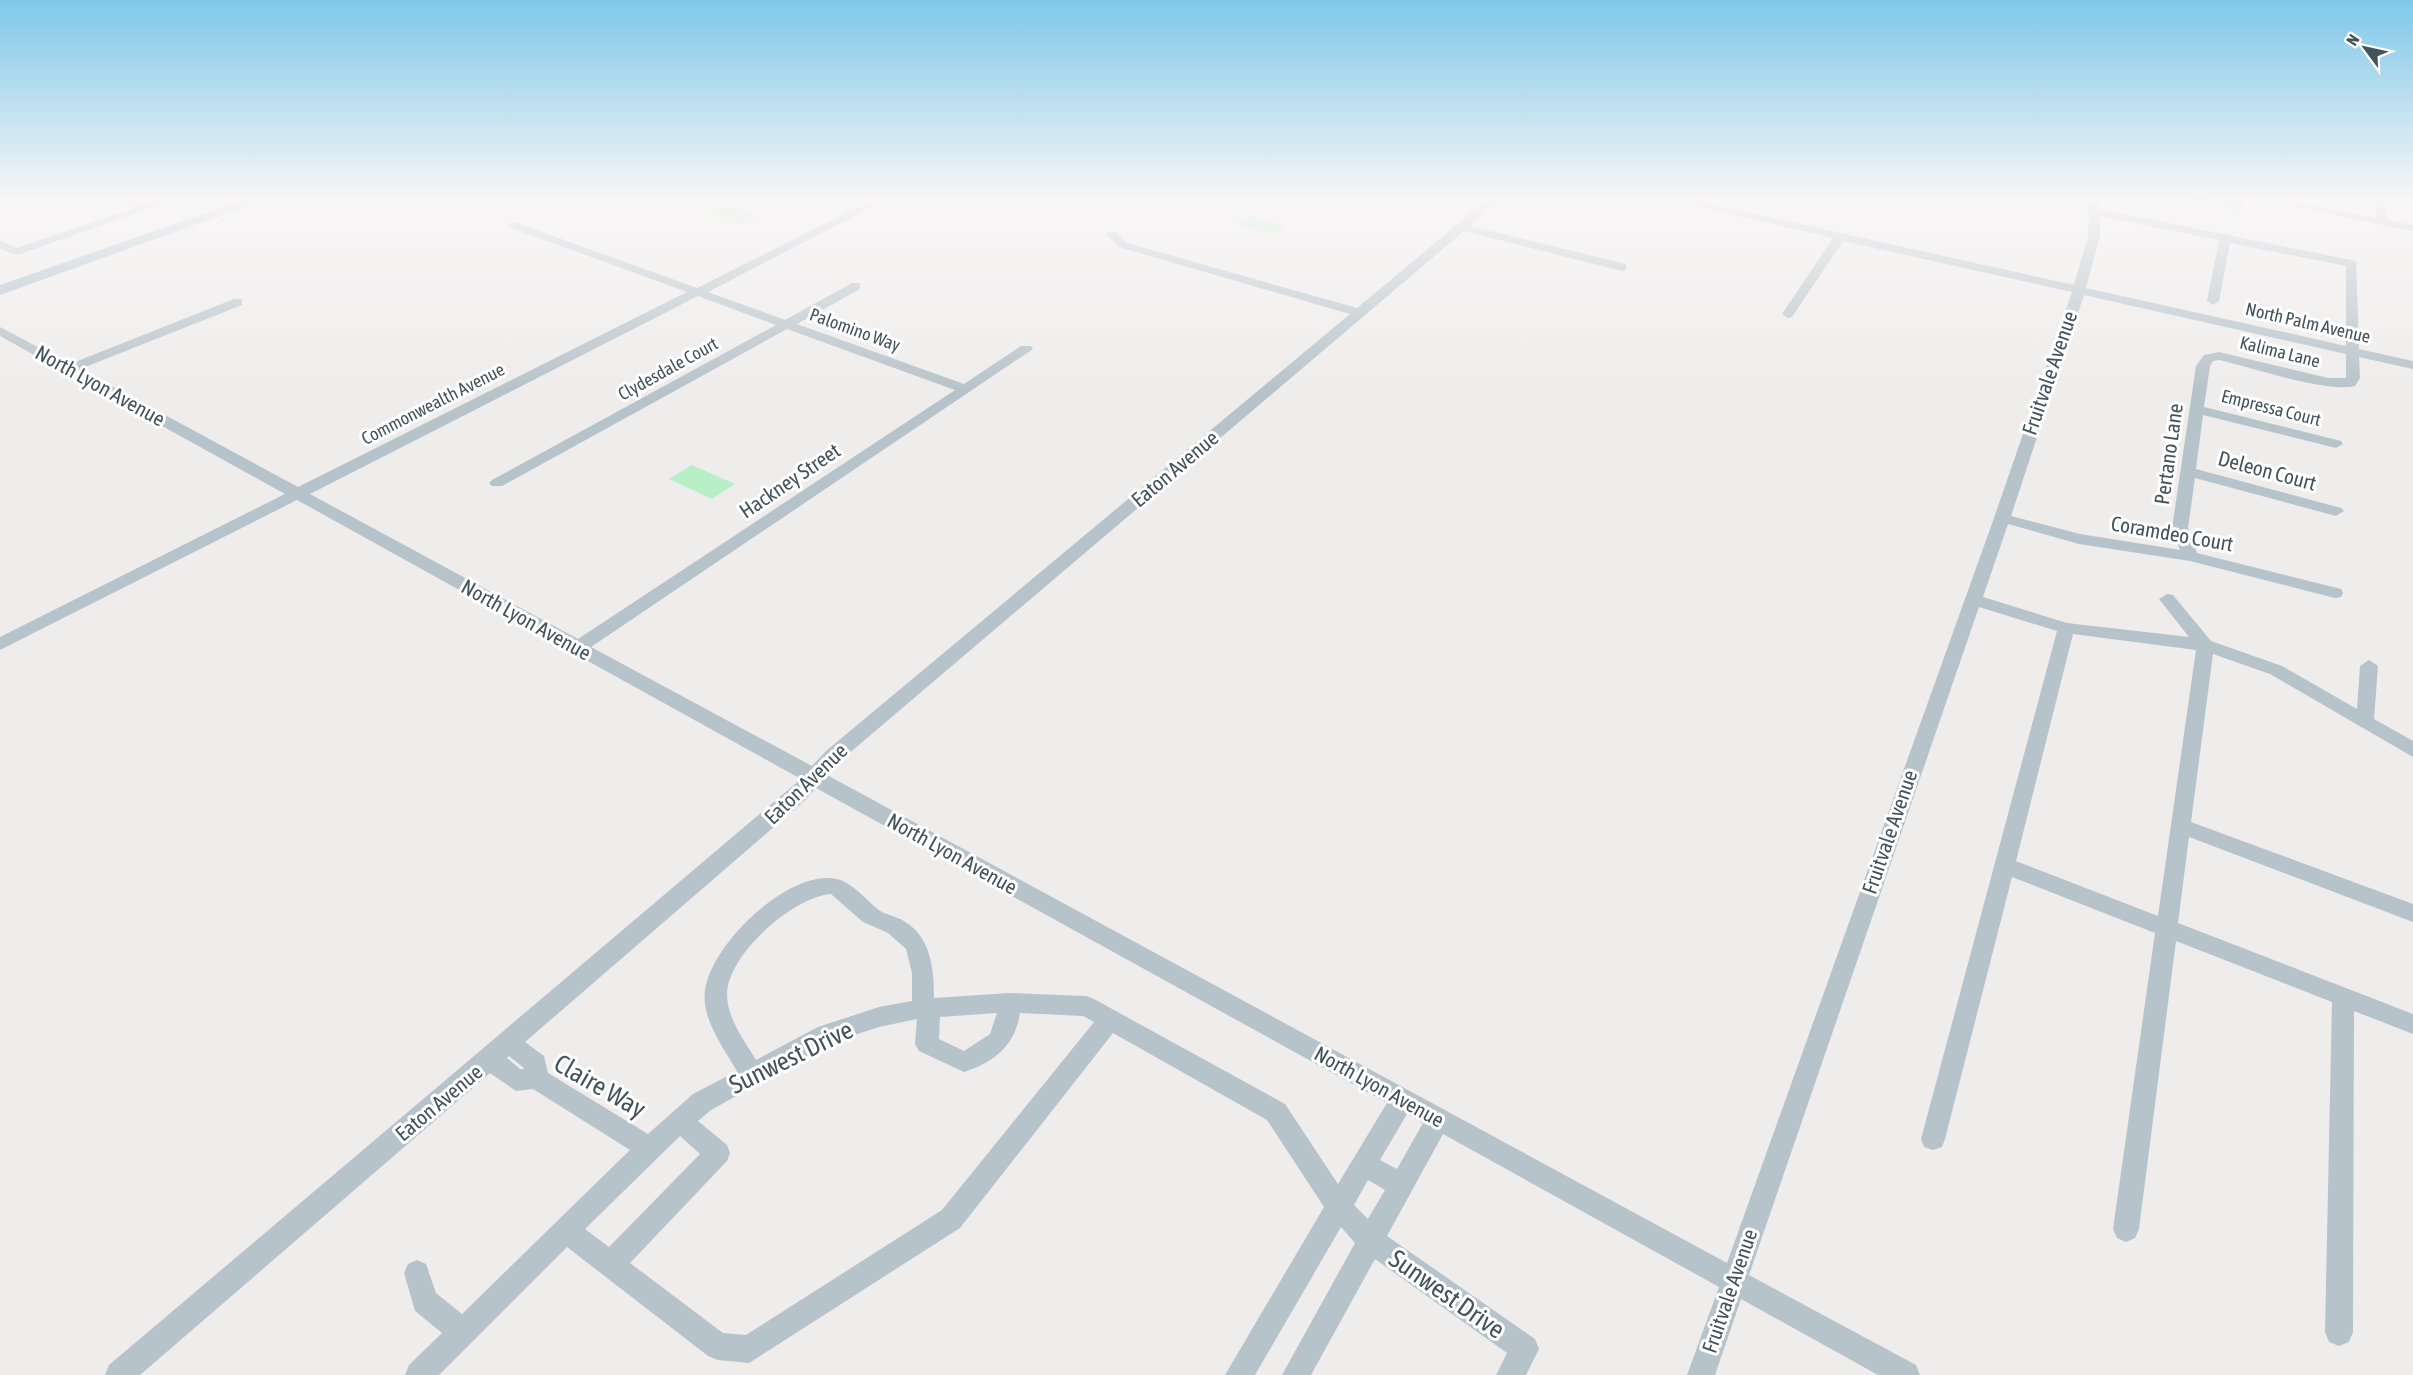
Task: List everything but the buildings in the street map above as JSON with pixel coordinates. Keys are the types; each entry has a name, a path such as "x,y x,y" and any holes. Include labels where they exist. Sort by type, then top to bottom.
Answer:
{"main road":[{"path":"0,290 79,262"}],"street":[{"name":"Palomino Way","path":"616,262 965,389"},
{"name":"Commonwealth Avenue","path":"0,644 758,262"},
{"path":"1183,262 1359,313"},
{"name":"Eaton Avenue","path":"119,1375 510,1044 815,778 833,756 1420,262"},
{"path":"1603,262 1622,267"},
{"path":"1788,314 1823,262"},
{"name":"North Palm Avenue","path":"1953,262 2413,365"},
{"name":"Fruitvale Avenue","path":"1701,1375 2002,518 2087,262"},
{"path":"2213,301 2220,262"},
{"path":"2343,262 2352,264 2352,351"},
{"name":"Clydesdale Court","path":"496,483 856,286"},
{"path":"69,369 238,302"},
{"name":"North Lyon Avenue","path":"0,331 1906,1375"},
{"name":"Hackney Street","path":"577,648 1026,349"},
{"name":"Kalima Lane","path":"2209,358 2230,358 2342,384 2350,383 2353,378 2352,351"},
{"name":"Pertano Lane","path":"2190,556 2180,528 2203,366 2209,358"},
{"name":"Empressa Court","path":"2197,410 2336,444"},
{"name":"Deleon Court","path":"2188,472 2336,511"},
{"name":"Coramdeo Court","path":"2002,518 2079,540 2190,556 2335,593"},
{"path":"1972,599 2066,628 2205,645 2276,670 2413,750"},
{"path":"2126,1229 2205,645 2167,599"},
{"path":"1933,1138 2066,628"},
{"path":"2365,720 2369,666"},
{"path":"2180,826 2413,913"},
{"path":"2004,865 2413,1024"},
{"path":"752,1074 721,1017 716,990 729,962 753,929 775,906 802,892 831,886 850,896 870,915 898,928 914,943 923,962 927,1044 964,1062 991,1050 1008,1026 1009,1003"},
{"path":"2339,1332 2343,997"},
{"name":"Sunwest Drive","path":"419,1375 679,1120 702,1102 826,1034 879,1017 926,1008 1009,1003 1086,1006 1276,1112 1339,1207 1370,1240 1525,1349 1510,1375"},
{"path":"566,1230 718,1346 749,1349 951,1219 1110,1019"},
{"path":"510,1044 536,1063 536,1078"},
{"name":"Claire Way","path":"491,1059 516,1080 536,1078 650,1148"},
{"path":"1239,1375 1402,1100"},
{"name":"Sunwest Drive","path":"1370,1240 1438,1119"},
{"path":"611,1264 718,1153 679,1120"},
{"path":"1364,1164 1401,1185"},
{"path":"1296,1375 1370,1240"},
{"path":"417,1273 425,1300 463,1332"}],"green space":[{"path":"692,465 735,484 712,499 669,479"}]}
